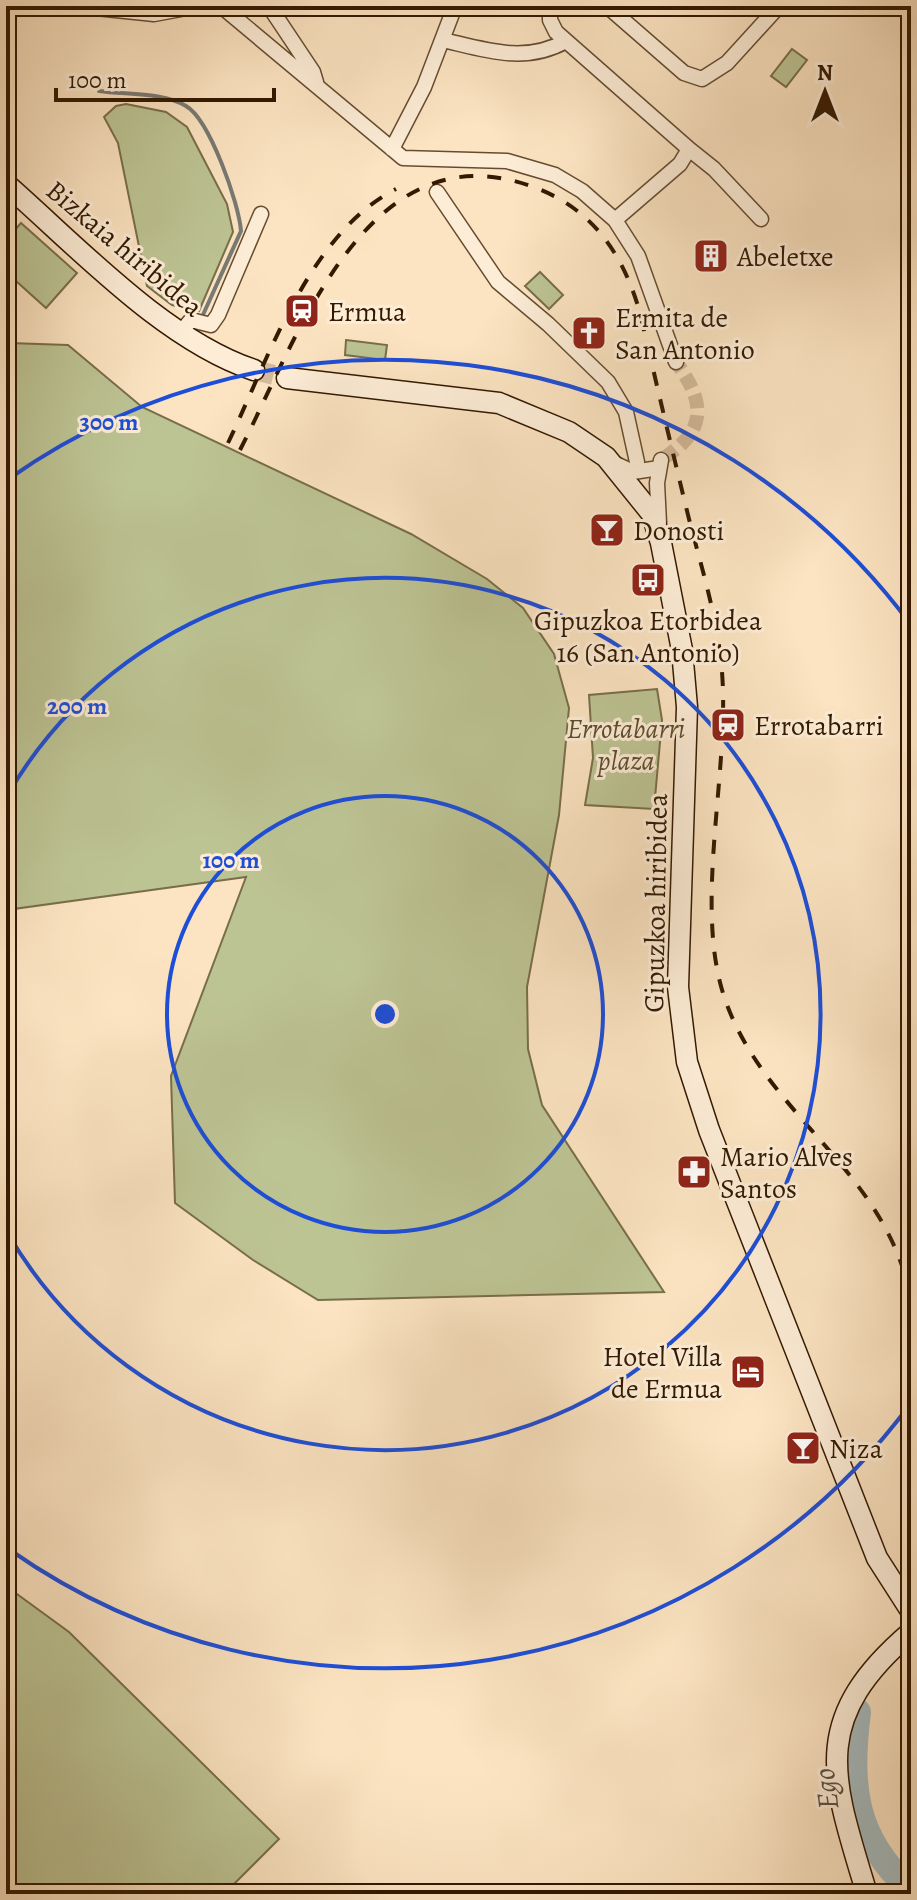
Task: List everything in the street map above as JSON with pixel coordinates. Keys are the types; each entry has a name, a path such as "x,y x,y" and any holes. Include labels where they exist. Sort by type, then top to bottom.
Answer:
{"street":[{"path":"77,6 154,14 197,6"},
{"path":"221,6 298,72 316,82 403,158 428,161 492,160 530,166 582,191 615,220 646,271 665,338 676,362"},
{"path":"269,6 316,82"},
{"path":"392,149 424,87 455,6"},
{"path":"550,6 552,27 714,169 761,219"},
{"path":"607,6 684,73 702,79 727,63 779,6"},
{"path":"443,40 522,55 545,53 566,41"},
{"path":"615,220 680,164 689,149"},
{"name":"Bizkaia hiribidea","path":"6,184 180,333 233,363 254,370"},
{"path":"437,192 498,282 548,324 608,382 626,412 637,462"},
{"path":"180,333 191,320 211,325 218,315 261,214"},
{"name":"Gipuzkoa hiribidea","path":"287,378 499,403 569,432 606,457 652,514 682,647 687,707 678,987 687,1062 709,1130 877,1558 911,1611"},
{"path":"606,457 661,462"},
{"path":"606,457 633,472 661,462"},
{"path":"661,462 656,503 661,543"},
{"path":"867,1894 839,1790 841,1726 856,1689 911,1632"}],"green space":[{"path":"792,49 807,60 786,87 771,76"},
{"path":"126,104 166,112 187,127 227,204 233,232 199,311 172,305 147,286 118,143 104,117 116,106"},
{"path":"21,223 77,273 46,308 6,272 6,240"},
{"path":"540,272 563,295 549,309 525,286"},
{"path":"6,340 9,343 68,345 142,407 411,534 487,579 523,608 554,654 569,708 559,815 527,987 528,1049 542,1105 664,1292 318,1300 253,1260 175,1203 171,1076 246,877 6,910"},
{"path":"346,340 387,345 385,360 345,355"},
{"name":"Errotabarri plaza","path":"657,689 662,720 654,809 585,805 593,758 589,695"},
{"path":"6,1586 69,1632 279,1839 224,1894 6,1894"}],"waterway":[{"path":"99,91 155,96 186,106 195,114 213,145 229,183 241,231 202,317"},
{"name":"Ego","path":"858,1712 854,1764 859,1809 877,1850 911,1890"}],"tunnel":[{"path":"664,458 689,436 697,414 693,390 676,362"},
{"path":"254,370 287,378"}],"railway":[{"path":"240,450 315,301 347,253 384,213 427,186 477,176 536,188 574,209 604,237 625,273 640,313 717,633 723,712 714,840 712,926 716,965 726,1002 745,1043 769,1079 854,1181 879,1217 899,1257 911,1302"},
{"path":"228,443 294,301 315,267 365,209 396,189"}],"place":[{"name":"Abeletxe","path":"711,256"},
{"name":"Ermua","path":"302,311"},
{"name":"Ermita de San Antonio","path":"589,333"},
{"name":"Donosti","path":"607,530"},
{"name":"Gipuzkoa Etorbidea 16 (San Antonio)","path":"648,580"},
{"name":"Errotabarri","path":"728,725"},
{"name":"Mario Alves Santos","path":"694,1172"},
{"name":"Hotel Villa de Ermua","path":"748,1372"},
{"name":"Niza","path":"803,1448"}]}
